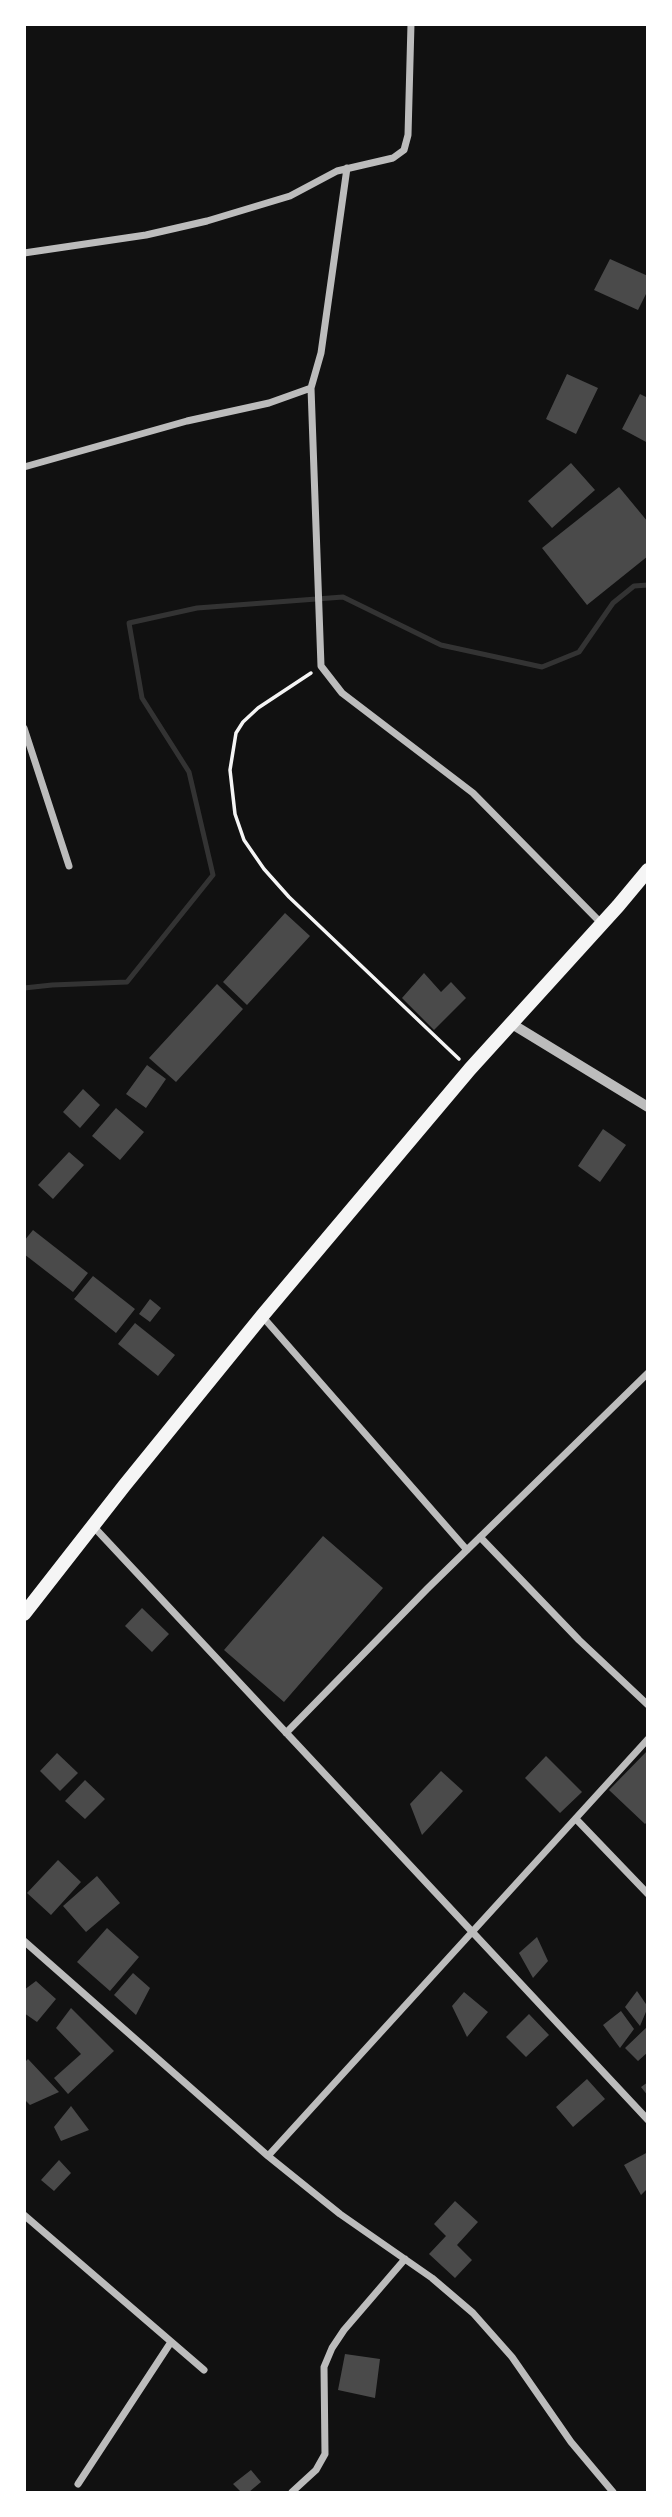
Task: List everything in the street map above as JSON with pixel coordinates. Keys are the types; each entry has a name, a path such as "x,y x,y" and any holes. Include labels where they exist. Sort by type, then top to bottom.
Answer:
{"main road":[{"path":"24,1614 262,1316 470,1069 648,870"}],"street":[{"path":"24,253 146,235 207,221 290,196 337,171 393,158 404,150 408,135 411,24"},
{"path":"347,168 321,353 311,388 321,666 342,693 473,793 601,923"},
{"path":"24,467 187,421 269,403 311,388"},
{"path":"24,727 69,866"},
{"path":"512,1024 648,1107"},
{"path":"262,1316 467,1550"},
{"path":"286,1733 427,1588 648,1373"},
{"path":"93,1526 648,2120"},
{"path":"480,1537 579,1640 648,1705"},
{"path":"268,2156 648,1739"},
{"path":"576,1819 648,1894"},
{"path":"24,1941 268,2156 341,2214 432,2278 473,2313 512,2357 571,2442 613,2493"},
{"path":"24,2215 204,2370"},
{"path":"292,2493 316,2470 325,2454 324,2367 332,2348 344,2330 405,2259"},
{"path":"78,2484 171,2342"}],"path":[{"path":"321,666 258,708 236,733 230,770 235,814 244,840 264,869 289,897 470,1069"}],"building":[{"path":"610,259 648,276 648,290 638,310 594,290"},
{"path":"567,374 598,388 576,434 546,419"},
{"path":"640,394 648,398 648,443 622,429"},
{"path":"571,463 595,490 552,528 528,501"},
{"path":"619,487 648,522 648,556 587,605 542,548"},
{"path":"285,913 310,936 247,1005 223,982"},
{"path":"424,973 441,992 451,982 466,998 434,1030 402,998"},
{"path":"217,984 243,1009 176,1082 149,1058"},
{"path":"147,1065 166,1079 146,1108 126,1094"},
{"path":"83,1089 100,1105 80,1128 63,1112"},
{"path":"116,1108 144,1132 120,1160 92,1136"},
{"path":"603,1129 626,1145 600,1182 578,1166"},
{"path":"69,1152 84,1165 53,1199 38,1185"},
{"path":"33,1230 88,1273 73,1292 24,1254 24,1241"},
{"path":"93,1276 135,1309 116,1333 74,1299"},
{"path":"150,1299 161,1308 150,1322 139,1314"},
{"path":"135,1323 175,1355 158,1376 118,1344"},
{"path":"323,1536 383,1588 284,1702 224,1650"},
{"path":"142,1608 169,1634 152,1652 125,1626"},
{"path":"648,1750 648,1821 645,1824 609,1790"},
{"path":"57,1753 78,1773 60,1791 40,1771"},
{"path":"546,1756 582,1792 560,1813 525,1778"},
{"path":"441,1771 463,1791 422,1835 410,1804"},
{"path":"85,1780 105,1799 85,1819 65,1801"},
{"path":"58,1860 81,1882 51,1915 27,1893"},
{"path":"97,1876 120,1903 86,1932 63,1906"},
{"path":"107,1928 139,1957 110,1991 77,1962"},
{"path":"537,1937 548,1961 533,1978 519,1953"},
{"path":"133,1973 150,1988 136,2015 114,1995"},
{"path":"36,1981 56,1999 37,2022 24,2013 24,1990"},
{"path":"637,1991 648,2007 640,2026 625,2007"},
{"path":"464,1992 488,2012 467,2037 452,2006"},
{"path":"71,2008 114,2051 68,2094 54,2078 81,2054 56,2028"},
{"path":"621,2011 634,2029 620,2048 603,2025"},
{"path":"529,2014 549,2035 526,2057 506,2037"},
{"path":"648,2026 648,2052 638,2061 625,2048"},
{"path":"28,2059 59,2092 30,2105 24,2099 24,2063"},
{"path":"587,2079 605,2099 573,2127 556,2107"},
{"path":"648,2082 648,2096 641,2087"},
{"path":"71,2106 89,2130 61,2141 54,2127"},
{"path":"648,2152 648,2188 641,2195 624,2165"},
{"path":"59,2160 71,2173 54,2191 41,2180"},
{"path":"455,2201 478,2222 457,2245 472,2260 455,2278 429,2254 446,2236 434,2224"},
{"path":"345,2354 380,2359 375,2398 338,2390"},
{"path":"251,2470 261,2482 249,2492 241,2492 233,2484"}],"waterway":[{"path":"24,988 127,982 213,875 189,772 142,698 129,623 197,608 343,597 441,645 542,667 579,652 613,603 634,586 648,585"}]}
